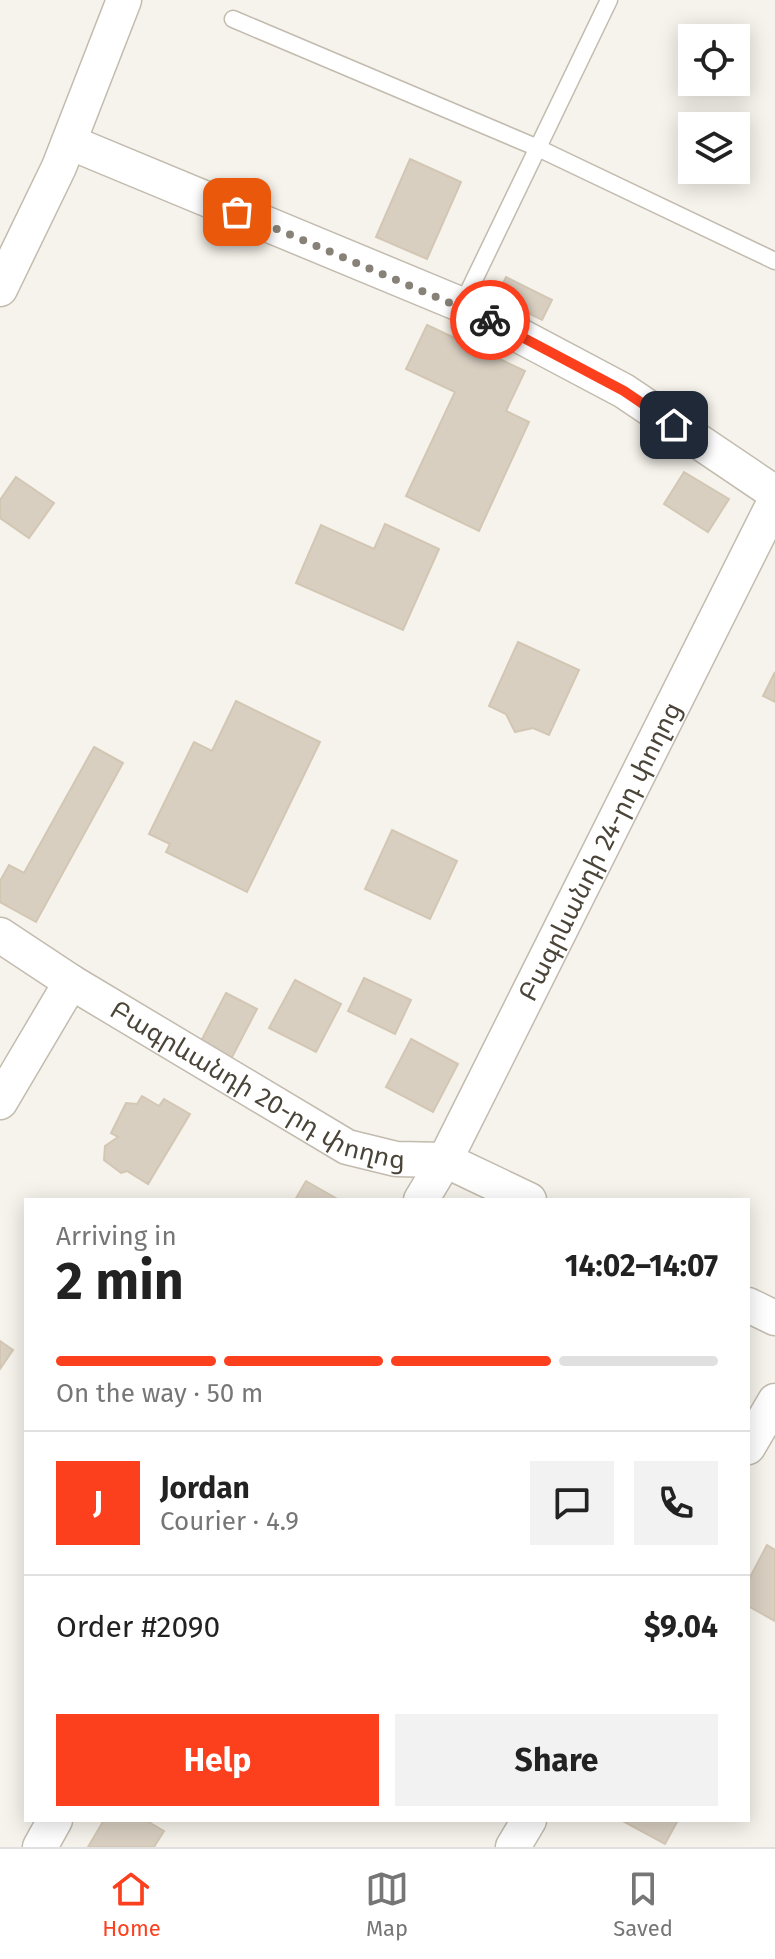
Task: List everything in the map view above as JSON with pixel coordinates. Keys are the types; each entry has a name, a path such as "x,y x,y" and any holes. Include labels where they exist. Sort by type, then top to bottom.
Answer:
{"street":[{"path":"0,289 69,142 124,0"},
{"path":"69,142 462,305 624,391 775,493"},
{"name":"Բագրևանդի 24-րդ փողոց","path":"422,1198 445,1160 775,501"},
{"name":"Բագրևանդի 20-րդ փողոց","path":"0,935 71,982 347,1147 396,1159 445,1160 525,1198"},
{"path":"0,1102 71,982"},
{"path":"750,1306 775,1318"},
{"path":"750,1444 775,1401"},
{"path":"40,1847 54,1822"},
{"path":"513,1847 528,1822"}],"lane":[{"path":"462,305 609,0"},
{"path":"233,19 538,148 775,261"}],"building":[{"path":"410,159 461,182 427,259 376,237"},
{"path":"506,277 552,300 542,320 496,297"},
{"path":"427,325 525,371 506,411 529,422 479,531 406,496 455,392 406,369"},
{"path":"684,472 729,499 708,532 664,504"},
{"path":"16,477 54,503 29,538 0,518 0,500"},
{"path":"385,524 439,549 403,630 296,583 321,525 374,549"},
{"path":"518,642 579,670 549,735 533,728 515,732 506,714 489,706"},
{"path":"775,672 775,702 763,696"},
{"path":"236,701 320,742 247,892 166,852 170,844 149,834 194,742 212,751"},
{"path":"94,747 123,763 36,922 0,902 0,881 9,865 24,873"},
{"path":"392,830 457,861 430,919 365,889"},
{"path":"364,978 411,1000 395,1034 348,1011"},
{"path":"295,980 341,1004 316,1052 269,1028"},
{"path":"226,993 257,1009 230,1061 199,1045"},
{"path":"411,1039 458,1064 433,1112 386,1087"},
{"path":"142,1096 159,1106 164,1099 190,1114 148,1184 127,1171 121,1173 104,1160 105,1146 118,1137 111,1133 126,1103 137,1104"},
{"path":"306,1181 336,1198 296,1198"},
{"path":"0,1341 13,1350 0,1369"},
{"path":"767,1545 775,1550 775,1621 750,1607 750,1577"},
{"path":"103,1822 148,1822 164,1831 154,1847 88,1847"},
{"path":"625,1822 677,1822 665,1844"}],"way so far":[{"path":"237,212 462,305 490,320"}],"route":[{"path":"490,320 624,391 674,425"}]}
